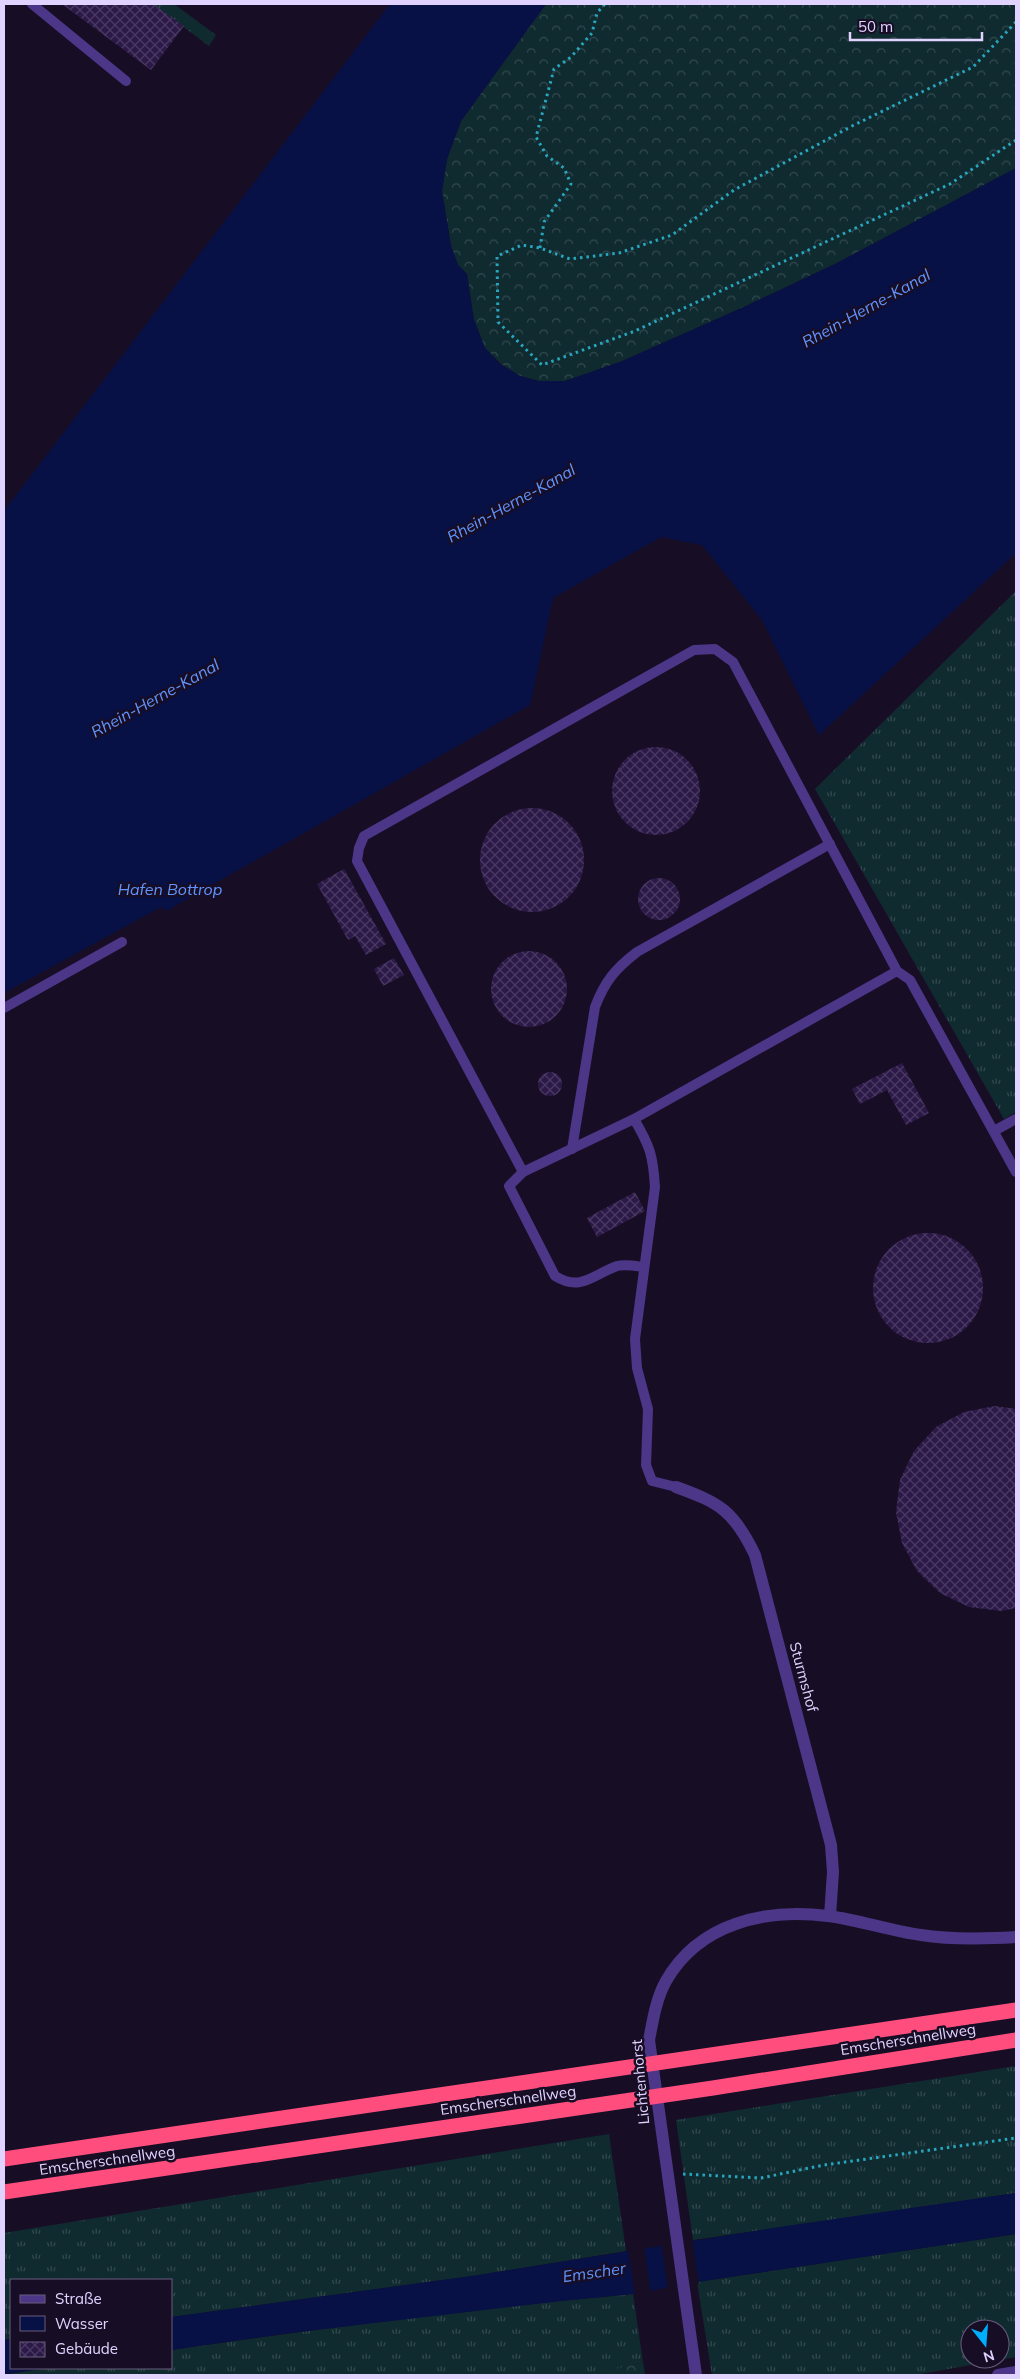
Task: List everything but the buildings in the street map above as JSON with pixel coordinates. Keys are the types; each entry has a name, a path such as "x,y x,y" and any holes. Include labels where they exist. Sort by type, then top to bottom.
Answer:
{"highway":[{"name":"Emscherschnellweg","path":"4,2159 1016,2010"},
{"name":"Emscherschnellweg","path":"4,2192 713,2088 1016,2040"}],"street":[{"name":"Sturmshof","path":"676,1487 711,1500 725,1510 738,1523 755,1555 831,1845 833,1872 830,1916"},
{"name":"Lichtenhorst","path":"696,2375 649,2040 655,2009 666,1982 682,1959 711,1935 738,1922 768,1915 800,1913 830,1916 920,1935 967,1939 1016,1937"},
{"path":"998,2375 1016,2372"}],"lane":[{"path":"32,4 126,81"},
{"path":"523,1172 357,861 359,848 364,836 694,650 715,649 733,662 897,971 910,980 1016,1172"},
{"path":"572,1149 595,1007 603,986 618,967 637,952 830,844"},
{"path":"4,1008 122,942"},
{"path":"644,1267 619,1265 586,1282 566,1283 555,1276 509,1186 523,1172 634,1119 897,971"},
{"path":"634,1119 650,1145 654,1163 655,1187 635,1338 637,1368 648,1409 646,1465 652,1481 676,1487"},
{"path":"994,1131 1016,1119"}],"path":[{"path":"540,248 544,222 572,184 564,168 547,156 536,138 554,70 571,57 592,33 597,13 605,4"},
{"path":"1016,22 973,67 852,126 742,186 672,235 619,253 570,259 540,248 522,245 497,256 498,322 542,364 635,330 950,184 1016,140"},
{"path":"667,2173 761,2178 824,2165 1016,2138"}],"green space":[{"path":"153,4 174,4 216,35 209,46"},
{"path":"546,4 1016,4 1016,168 835,264 620,362 565,381 539,381 520,376 501,364 485,348 474,320 467,274 458,265 451,246 442,191 447,159 461,121"},
{"path":"1016,591 1016,1112 1004,1119 815,789"},
{"path":"1016,2066 1016,2193 693,2240 676,2120"},
{"path":"609,2134 626,2251 472,2276 172,2317 172,2279 10,2279 10,2339 4,2340 4,2233"},
{"path":"1016,2234 1016,2357 1010,2358 1010,2319 960,2319 960,2367 915,2375 712,2375 697,2282"},
{"path":"633,2294 643,2362 594,2375 4,2375 41,2369 172,2369 172,2350 402,2319"},
{"path":"643,2362 645,2375 594,2375"}],"water":[{"path":"390,4 546,4 461,121 447,159 442,191 451,246 458,265 467,274 474,320 485,348 500,364 520,376 539,381 565,381 620,362 746,306 835,264 1016,168 1016,553 819,735 762,620 702,545 661,537 553,598 530,705 166,911 161,907 4,993 4,511"},
{"name":"Emscher","path":"1016,2193 1016,2234 697,2282 633,2294 290,2333 172,2350 172,2317 472,2276 786,2226"},
{"path":"10,2339 10,2369 40,2369 4,2374 4,2340"}],"pier":[{"path":"692,2238 699,2284 668,2290 661,2243"},
{"path":"644,2246 651,2294 635,2297 628,2248"}],"water label":[{"name":"Rhein-Herne-Kanal","path":"866,308"},
{"name":"Rhein-Herne-Kanal","path":"511,503"},
{"name":"Rhein-Herne-Kanal","path":"155,698"},
{"name":"Hafen Bottrop","path":"170,889"}]}
